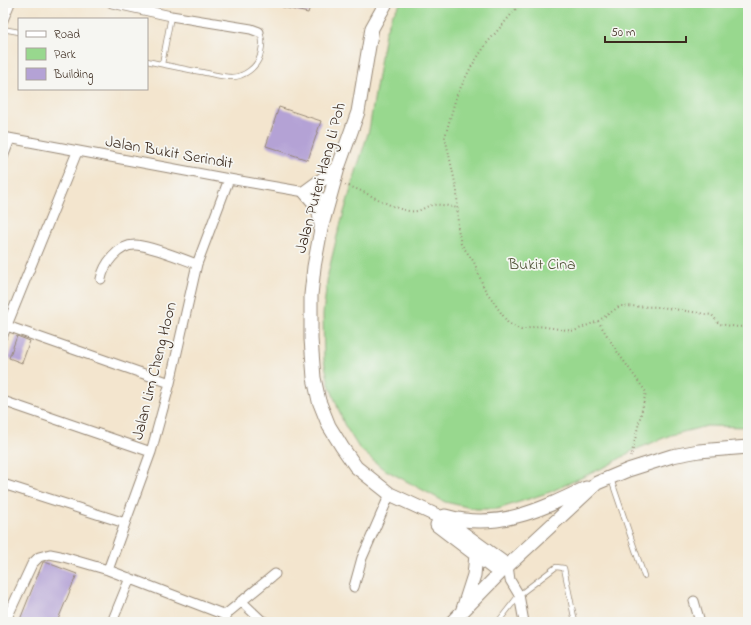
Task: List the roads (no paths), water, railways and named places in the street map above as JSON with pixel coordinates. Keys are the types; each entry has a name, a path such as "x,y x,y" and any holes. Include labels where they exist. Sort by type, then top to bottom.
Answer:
{"street":[{"path":"3,20 10,3"},
{"path":"112,3 171,16 251,29 259,32"},
{"path":"372,28 377,3"},
{"name":"Jalan Puteri Hang Li Poh","path":"386,3 372,28 358,112 338,168 321,229 314,267 311,295 311,339 314,378 319,401 329,426 342,448 356,467 390,494 442,518 506,573"},
{"path":"3,157 7,138"},
{"name":"Jalan Bukit Serindit","path":"7,138 229,180 305,192 329,200"},
{"path":"3,335 77,152"},
{"path":"321,229 318,207 305,192 338,168"},
{"name":"Jalan Lim Cheng Hoon","path":"108,570 151,452 170,383 197,264 229,180"},
{"path":"101,279 105,265 113,256 122,248 134,244 197,264"},
{"path":"7,326 170,383"},
{"path":"3,401 151,452"},
{"path":"424,510 458,520 496,521 543,509 628,470 672,456 699,451 748,447"},
{"path":"452,622 506,573 597,483"},
{"path":"3,484 125,523"},
{"path":"354,587 362,558 390,494"},
{"name":"Jalan Puteri Hang Li Poh","path":"424,510 437,525 476,555 506,573"},
{"path":"5,622 32,564 39,557 50,554 108,570 226,618 241,602 275,574"},
{"path":"462,612 474,575 476,555"},
{"path":"506,573 519,595 524,622"},
{"path":"112,622 130,578"},
{"path":"241,602 261,620 266,622"},
{"path":"694,602 700,622"}],"lane":[{"path":"162,64 171,16"},
{"path":"3,29 18,32"},
{"path":"148,61 218,76 233,77 244,74 252,69 259,59 262,38 259,32"},
{"path":"611,477 644,576"},
{"path":"498,622 519,595 556,567 564,568 574,622"}],"park label":[{"name":"Bukit Cina","path":"542,265"}]}
